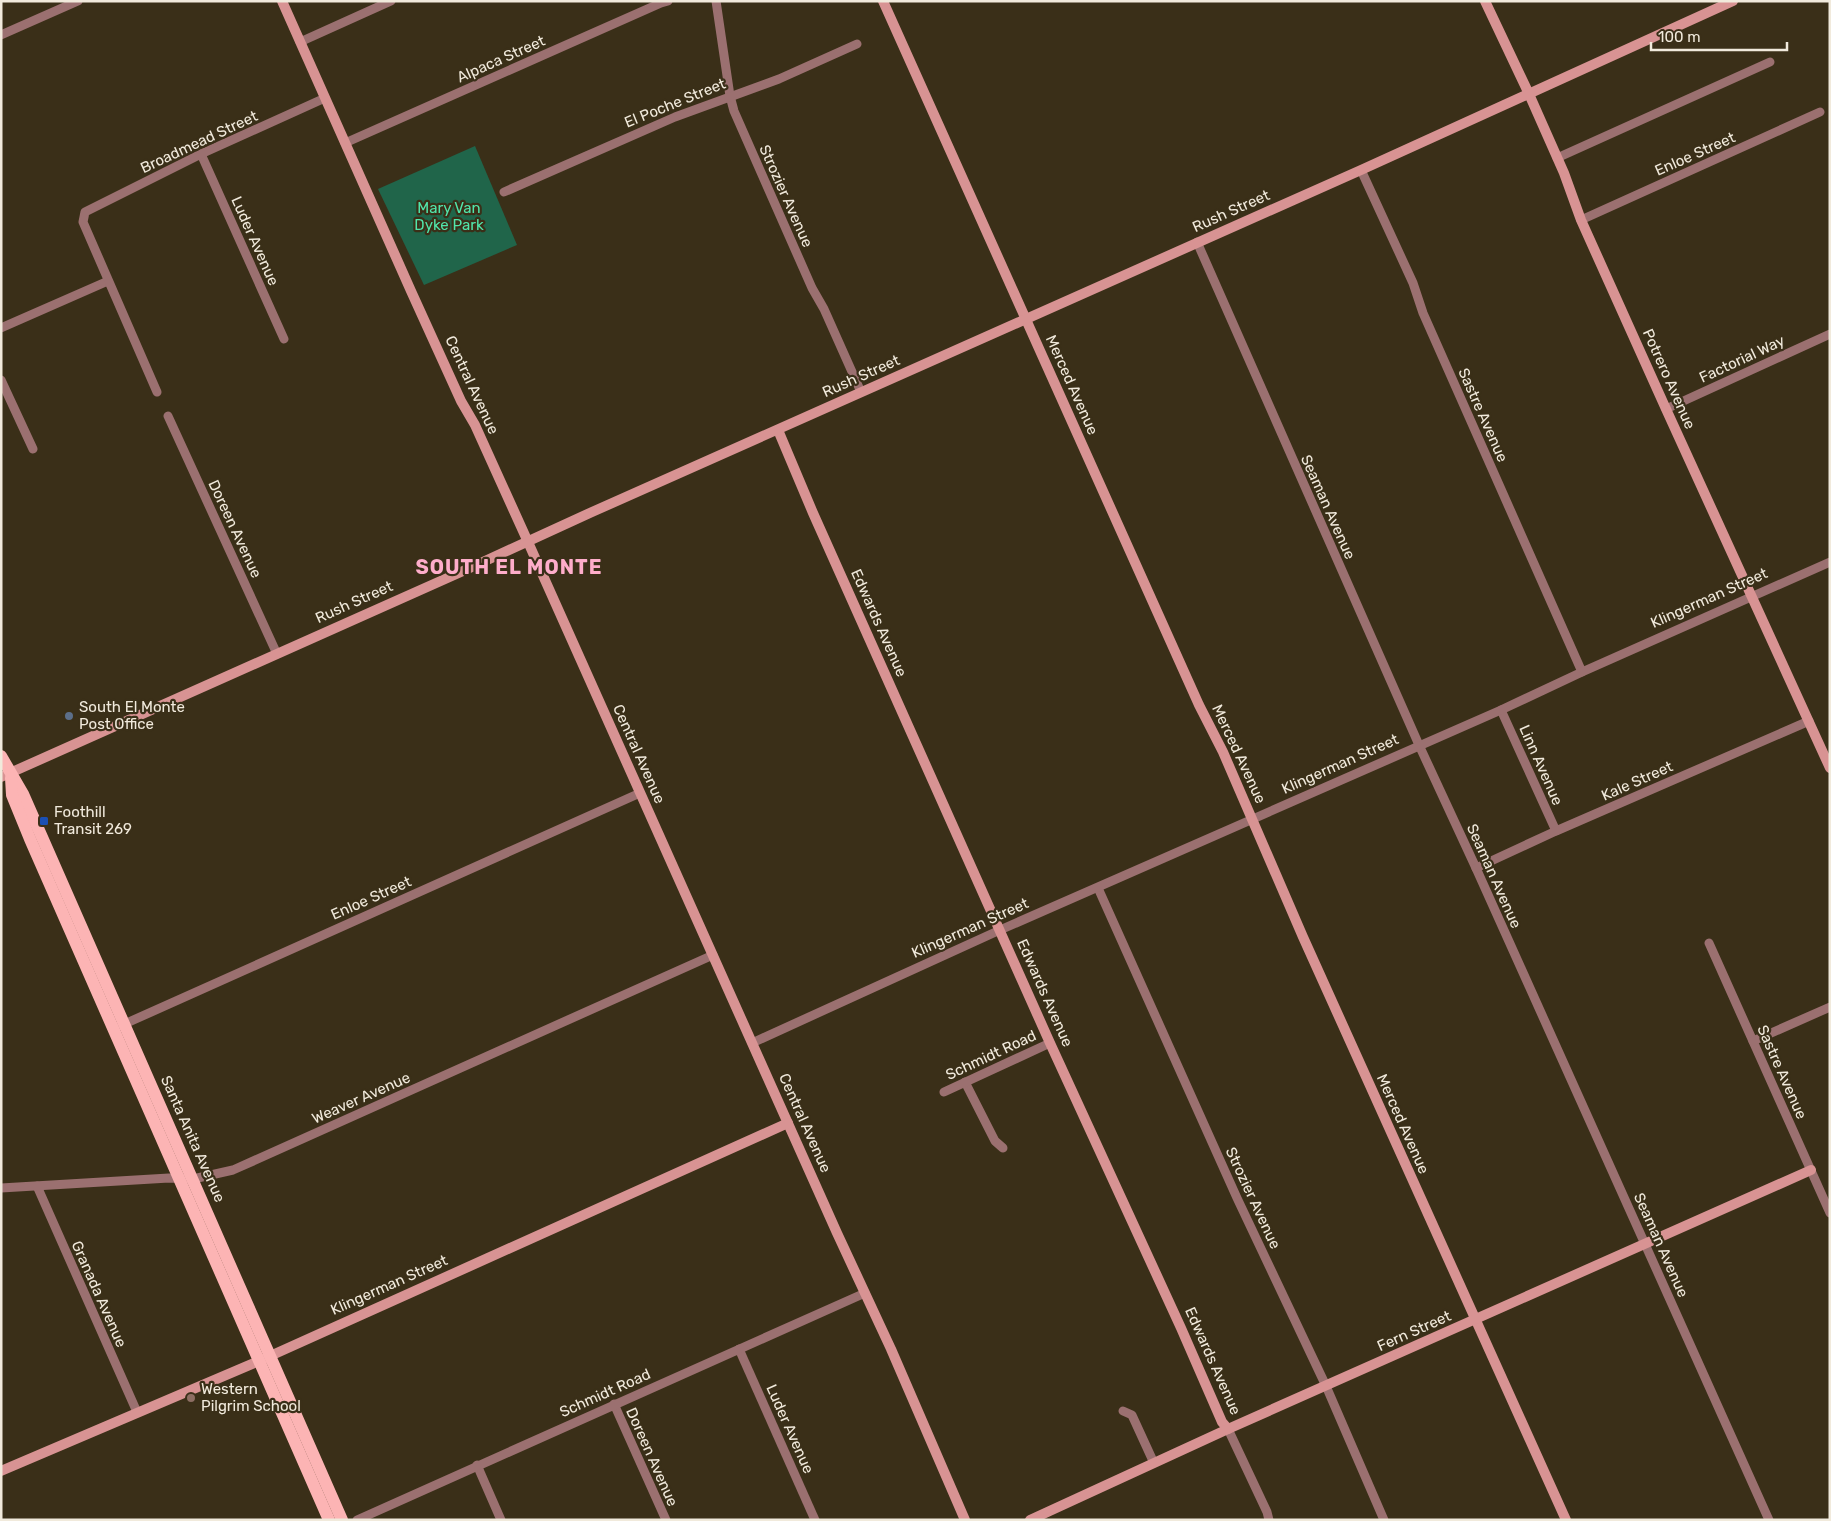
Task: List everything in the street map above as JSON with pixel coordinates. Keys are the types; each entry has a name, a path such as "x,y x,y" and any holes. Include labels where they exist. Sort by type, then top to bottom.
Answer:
{"main road":[{"name":"Santa Anita Avenue","path":"1,756 6,775 23,794 120,1026 179,1178 342,1520"},
{"name":"Santa Anita Avenue","path":"120,1026 193,1179 329,1520"}],"street":[{"path":"1,35 78,1"},
{"name":"Central Avenue","path":"282,1 461,401 475,425 528,542 966,1520"},
{"path":"300,42 391,1"},
{"name":"Alpaca Street","path":"345,143 660,2 668,1"},
{"name":"Strozier Avenue","path":"716,1 730,96 734,111 808,280 824,309 861,392"},
{"name":"Merced Avenue","path":"883,1 1196,698 1223,752 1444,1253 1566,1520"},
{"name":"Potrero Avenue","path":"1485,1 1529,94 1582,220 1750,596 1830,768"},
{"name":"Rush Street","path":"6,775 1361,170 1733,1"},
{"name":"El Poche Street","path":"504,192 675,117 779,79 857,44"},
{"path":"1557,158 1770,62"},
{"name":"Broadmead Street","path":"108,281 83,222 85,212 201,154 325,98"},
{"name":"Enloe Street","path":"1582,220 1820,112"},
{"name":"Luder Avenue","path":"201,154 284,339"},
{"name":"Sastre Avenue","path":"1361,170 1413,283 1423,312 1582,672"},
{"name":"Seaman Avenue","path":"1197,242 1419,745 1769,1520"},
{"path":"1,328 108,281 157,392"},
{"name":"Factorial Way","path":"1666,409 1830,334"},
{"path":"1,380 33,449"},
{"name":"Doreen Avenue","path":"168,416 277,654"},
{"name":"Edwards Avenue","path":"778,430 813,513 1050,1043 1181,1328 1222,1422 1228,1430"},
{"name":"Klingerman Street","path":"752,1042 1830,562"},
{"name":"Linn Avenue","path":"1500,710 1556,832"},
{"name":"Kale Street","path":"1476,868 1809,721"},
{"name":"Enloe Street","path":"120,1026 640,793"},
{"name":"Strozier Avenue","path":"1098,888 1234,1190 1326,1386 1384,1520"},
{"name":"Sastre Avenue","path":"1709,943 1830,1213"},
{"name":"Weaver Avenue","path":"1,1188 179,1178 193,1179 224,1172 264,1157 713,955"},
{"path":"1753,1041 1830,1006"},
{"name":"Schmidt Road","path":"944,1092 1050,1043"},
{"path":"965,1082 995,1141 1003,1148"},
{"name":"Klingerman Street","path":"1,1471 265,1358 788,1123"},
{"name":"Fern Street","path":"1030,1520 1811,1170"},
{"name":"Granada Avenue","path":"37,1186 136,1412"},
{"name":"Schmidt Road","path":"357,1520 865,1293"},
{"name":"Luder Avenue","path":"739,1350 815,1520"},
{"name":"Doreen Avenue","path":"614,1404 666,1520"},
{"path":"1123,1411 1132,1415 1154,1463"},
{"path":"1228,1430 1269,1520"},
{"path":"477,1466 501,1520"}],"green space":[{"name":"Mary Van Dyke Park","path":"475,146 517,245 424,285 378,189"}],"place":[{"name":"South El Monte Post Office","path":"69,716"},
{"name":"Foothill Transit 269","path":"44,821"},
{"name":"Western Pilgrim School","path":"191,1398"}],"district":[{"name":"SOUTH EL MONTE","path":"509,567"}]}
